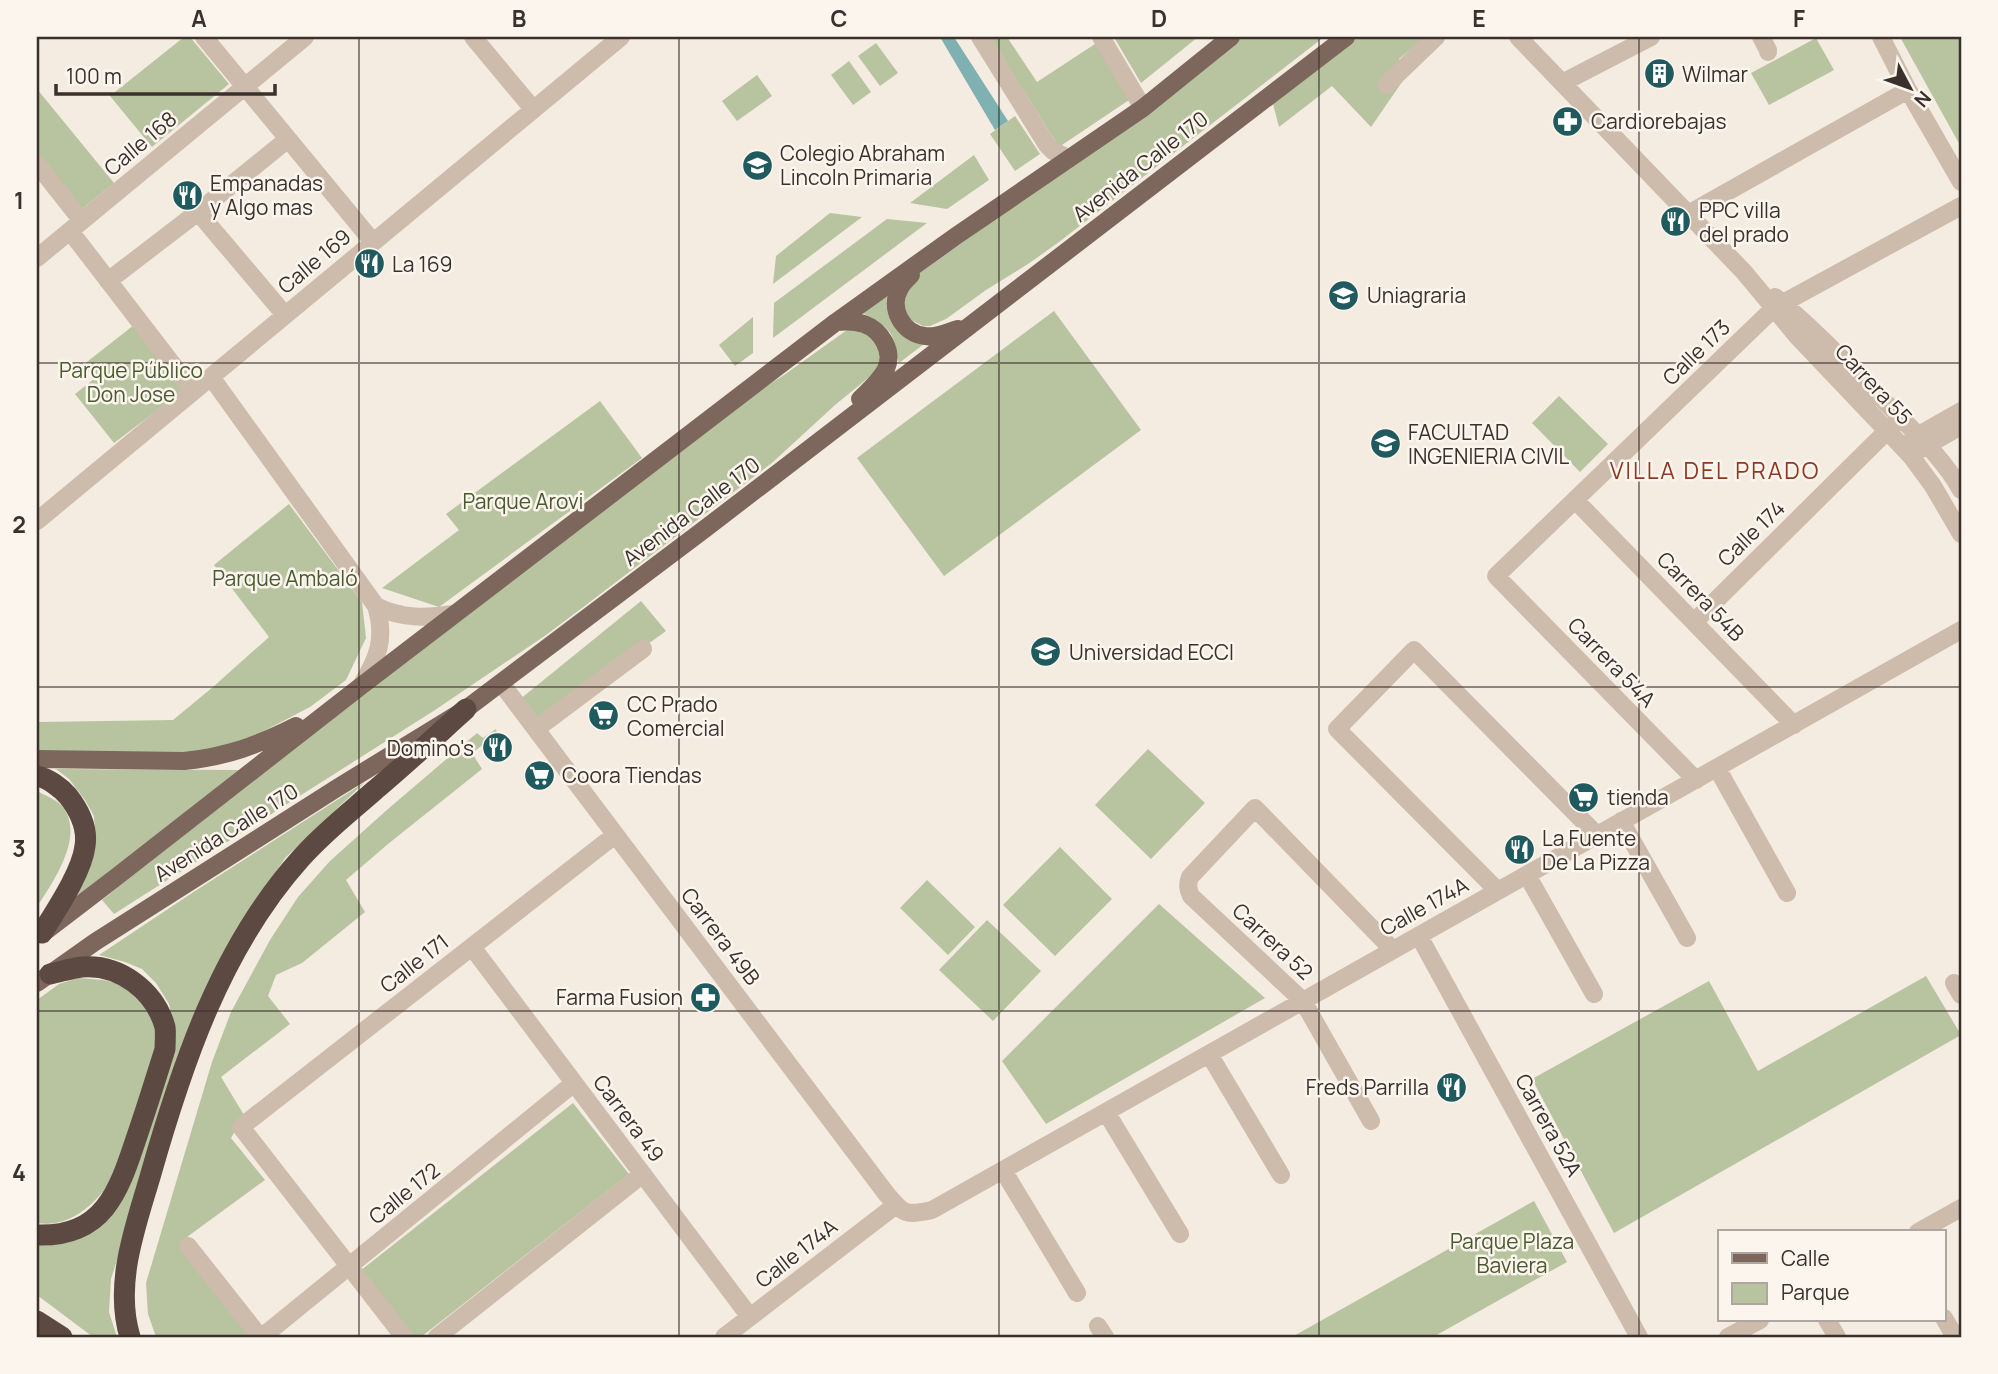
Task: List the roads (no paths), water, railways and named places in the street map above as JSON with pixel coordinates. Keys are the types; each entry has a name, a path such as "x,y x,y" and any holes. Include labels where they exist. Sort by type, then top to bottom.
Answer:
{"highway":[{"path":"130,1337 124,1300 125,1277 136,1225 167,1118 224,971 252,924 300,859 466,709"},
{"path":"37,776 64,791 79,810 85,833 85,846 79,866 40,935"},
{"path":"37,1235 65,1233 86,1225 103,1211 118,1189 165,1049 166,1029 157,1008 142,988 121,974 83,967 42,980"},
{"path":"39,1321 62,1337"}],"main road":[{"name":"Avenida Calle 170","path":"40,935 361,685 836,322 1143,108 1231,37"},
{"name":"Avenida Calle 170","path":"42,980 94,942 466,709 1346,37"},
{"path":"956,236 909,277 900,288 896,304 902,323 922,336 937,336 974,323"},
{"path":"810,448 879,379 888,365 888,353 880,334 866,324 836,322"},
{"path":"37,759 207,759 243,750 331,709"}],"street":[{"path":"204,37 373,242"},
{"name":"Calle 168","path":"37,258 305,37"},
{"path":"473,37 533,109"},
{"name":"Calle 169","path":"37,521 621,37"},
{"path":"980,37 1041,137 1053,151 1068,158"},
{"path":"1101,37 1143,108"},
{"path":"1386,85 1436,37"},
{"name":"Carrera 55","path":"1518,37 1778,306 1809,325 1900,418 1947,467 1961,490"},
{"path":"1562,83 1651,37"},
{"path":"1881,37 1961,182"},
{"path":"1688,214 1908,90"},
{"path":"108,281 288,138"},
{"path":"37,164 108,281 193,391"},
{"name":"Calle 173","path":"1496,576 1778,306 1961,206"},
{"path":"198,212 285,315"},
{"name":"Carrera 55","path":"1778,306 1797,337 1907,452 1933,486 1961,534"},
{"path":"211,377 376,606 382,629 378,653 361,685"},
{"path":"1907,452 1961,411"},
{"name":"Calle 174","path":"1694,622 1900,418"},
{"path":"1922,441 1961,426"},
{"name":"Carrera 54B","path":"1575,500 1794,724"},
{"name":"Carrera 54A","path":"1496,576 1696,780"},
{"path":"376,606 394,614 412,617 454,614"},
{"name":"Calle 174A","path":"724,1337 901,1209 913,1214 932,1210 1961,630"},
{"path":"536,729 643,649"},
{"path":"1498,891 1337,729 1415,650 1597,835"},
{"name":"Carrera 49B","path":"501,683 901,1209"},
{"path":"1717,768 1787,893"},
{"name":"Carrera 52","path":"1371,1121 1304,1001 1191,895 1187,883 1255,808 1393,950"},
{"path":"1621,821 1687,938"},
{"name":"Calle 171","path":"349,1266 241,1127 615,835"},
{"path":"1527,875 1594,994"},
{"name":"Carrera 52A","path":"1419,936 1639,1337"},
{"name":"Carrera 49","path":"472,947 750,1317"},
{"path":"1209,1054 1281,1175"},
{"name":"Calle 172","path":"261,1337 574,1083"},
{"path":"1106,1112 1181,1234"},
{"path":"1003,1170 1077,1293"},
{"path":"438,1337 643,1174"},
{"path":"1922,1230 1961,1209"},
{"path":"188,1246 261,1337"},
{"path":"349,1266 404,1337"},
{"path":"1946,1321 1955,1337"},
{"path":"1739,1335 1757,1322"}],"water":[{"path":"940,37 954,37 1008,121 995,130"}],"place":[{"name":"Wilmar","path":"1659,74"},
{"name":"Cardiorebajas","path":"1568,121"},
{"name":"Colegio Abraham Lincoln Primaria","path":"757,165"},
{"name":"Empanadas y Algo mas","path":"187,195"},
{"name":"PPC villa del prado","path":"1676,222"},
{"name":"La 169","path":"369,264"},
{"name":"Uniagraria","path":"1344,295"},
{"name":"FACULTAD INGENIERIA CIVIL","path":"1385,444"},
{"name":"Universidad ECCI","path":"1046,652"},
{"name":"CC Prado Comercial","path":"604,716"},
{"name":"Domino's","path":"497,748"},
{"name":"Coora Tiendas","path":"539,775"},
{"name":"tienda","path":"1584,797"},
{"name":"La Fuente De La Pizza","path":"1519,850"},
{"name":"Farma Fusion","path":"706,997"},
{"name":"Freds Parrilla","path":"1452,1087"}],"district":[{"name":"VILLA DEL PRADO","path":"1715,470"}],"park label":[{"name":"Parque Público Don Jose","path":"131,382"},
{"name":"Parque Arovi","path":"523,501"},
{"name":"Parque Ambaló","path":"285,578"},
{"name":"Parque Plaza Baviera","path":"1512,1253"}]}
